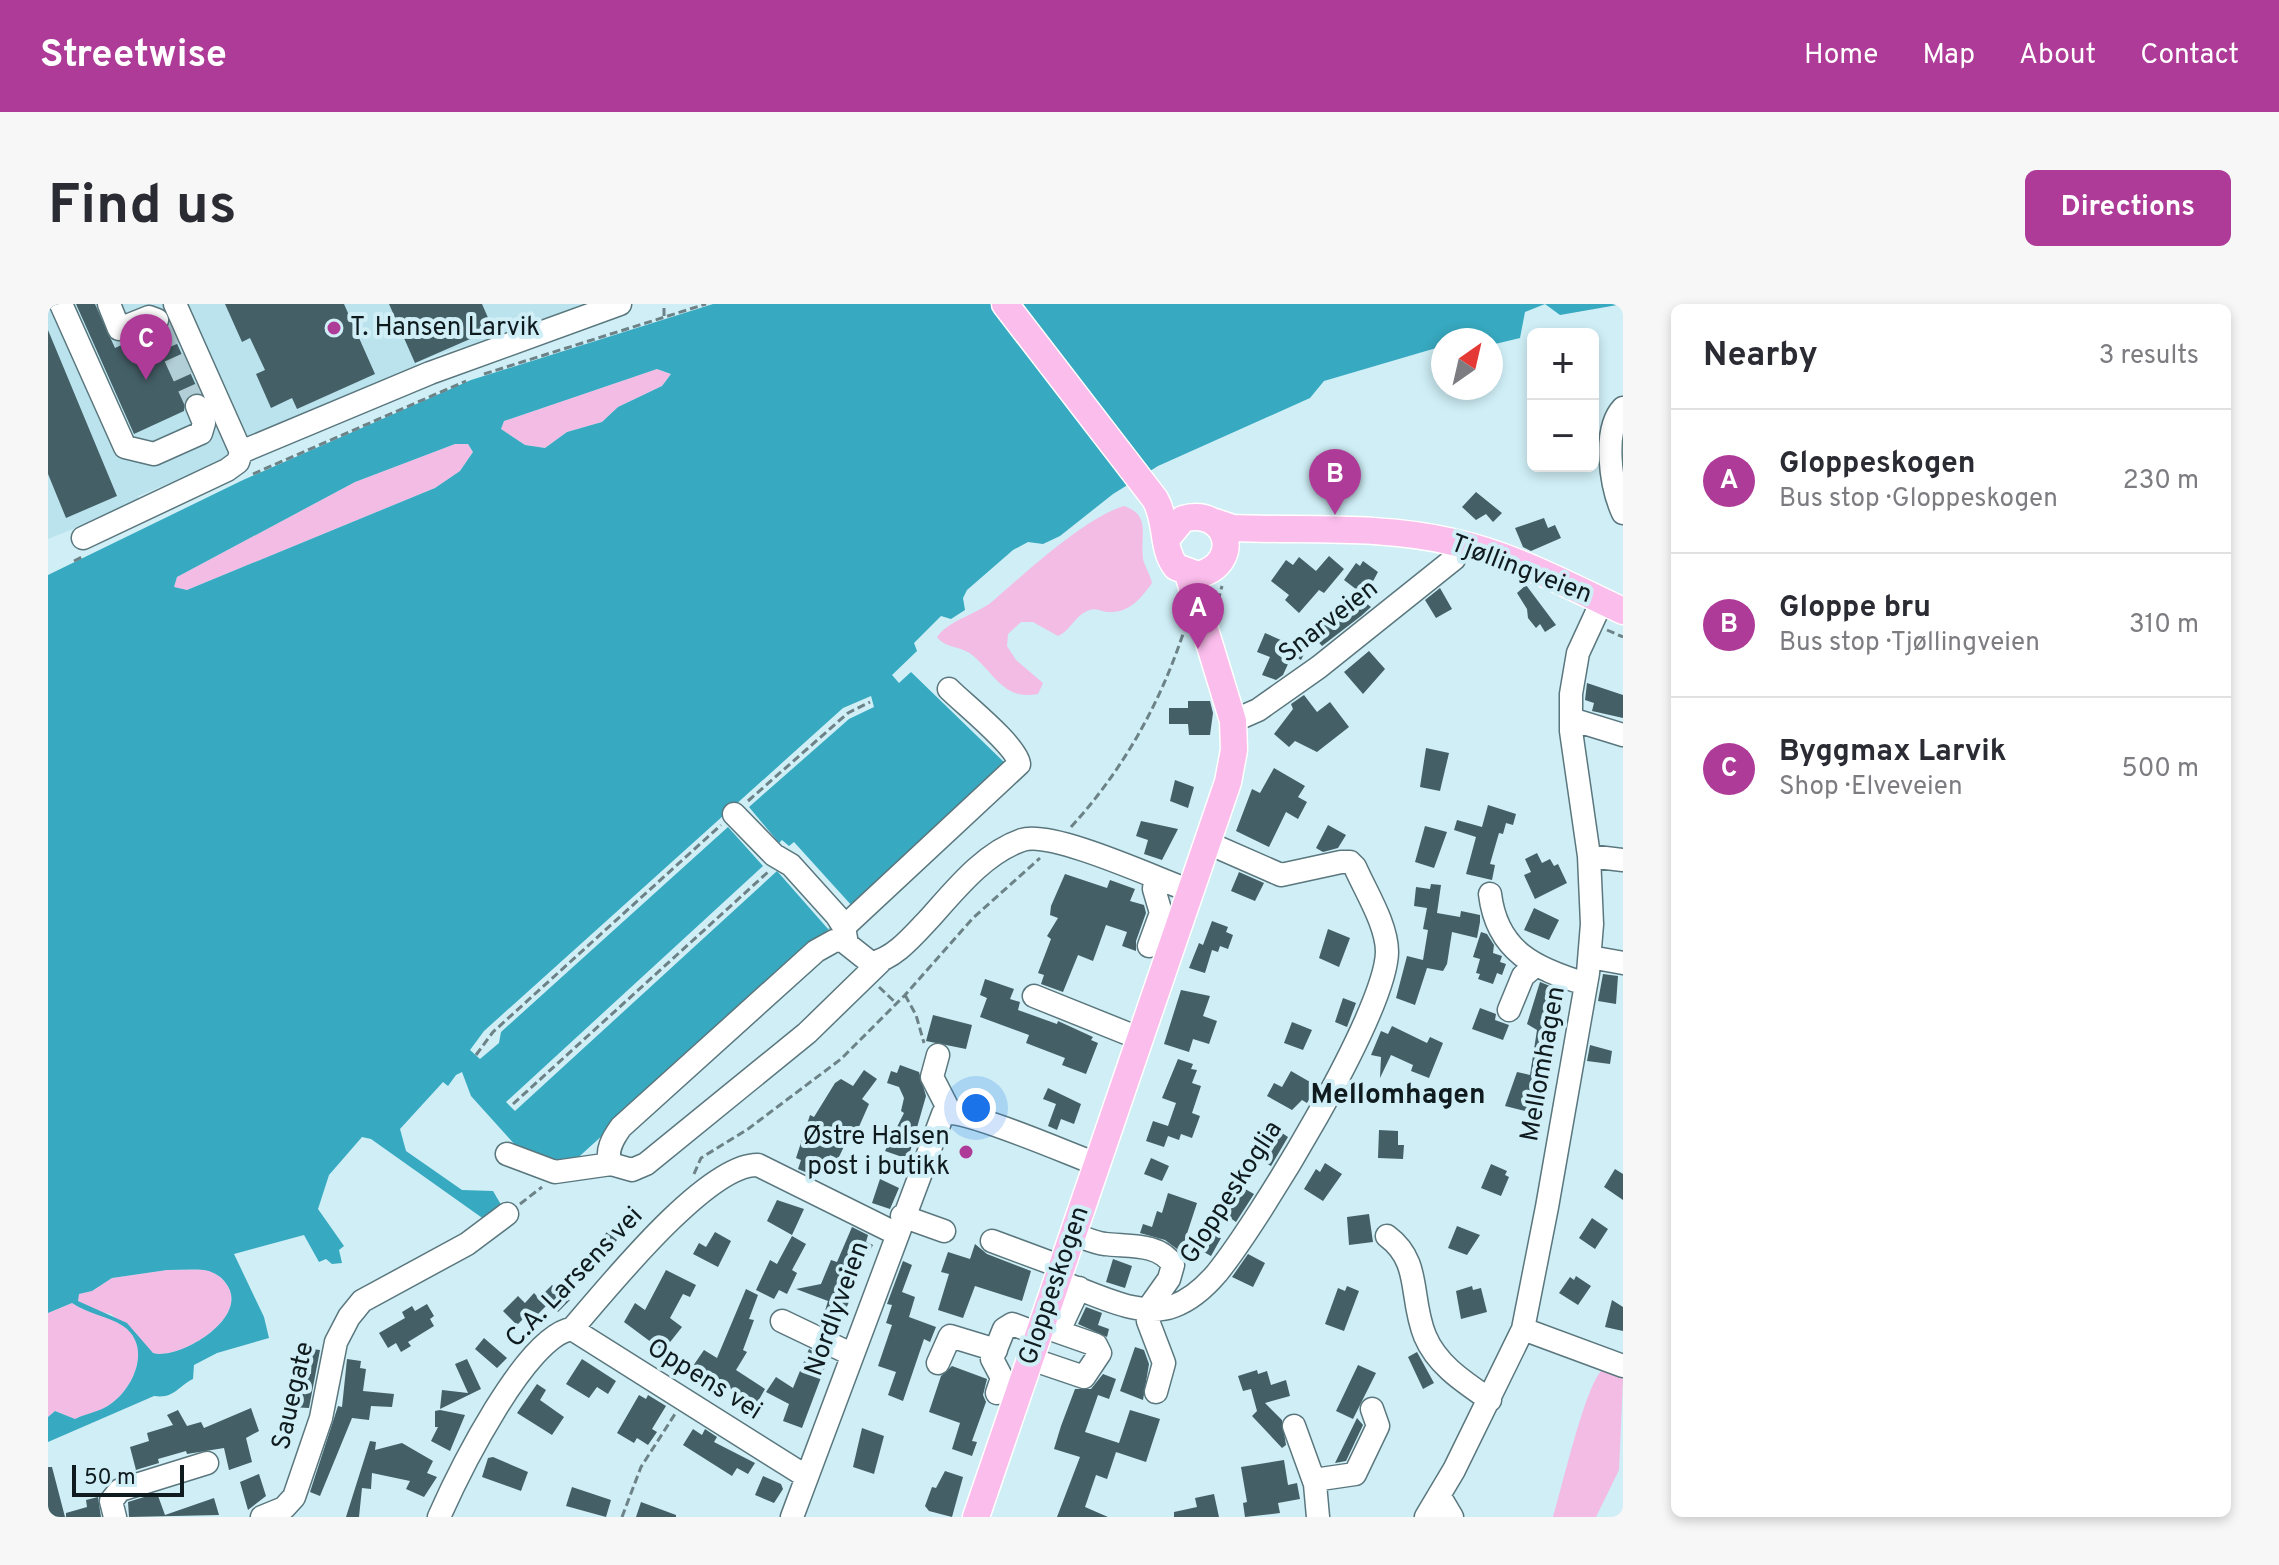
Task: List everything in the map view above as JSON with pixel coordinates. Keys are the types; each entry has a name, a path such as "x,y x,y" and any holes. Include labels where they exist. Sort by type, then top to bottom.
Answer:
{"main road":[{"name":"Tjøllingveien","path":"1005,304 1125,460 1165,502 1233,528 1374,531 1453,542 1515,562 1613,606"},
{"path":"1165,502 1171,561 1188,574 1207,573 1223,566 1274,529"},
{"path":"1168,537 1183,519 1206,519 1225,540 1223,566"},
{"name":"Gloppeskogen","path":"976,1517 1039,1334 1066,1279 1073,1234 1228,782 1234,750 1233,721 1211,643 1210,601 1223,566"},
{"name":"Gloppeskogen","path":"1188,574 1201,626 1211,643"}],"street":[{"path":"61,304 125,447 154,454 201,433 204,423 197,406"},
{"path":"109,304 119,329 155,317"},
{"path":"84,547 238,462 241,452 175,304"},
{"path":"241,452 430,373 620,304"},
{"path":"1623,408 1611,424 1609,437 1623,513"},
{"name":"Snarveien","path":"1233,721 1258,710 1319,667 1454,559"},
{"name":"Mellomhagen","path":"1426,1517 1490,1400 1523,1329 1590,957 1589,856 1577,789 1571,719 1578,653 1613,606"},
{"path":"611,1164 607,1157 621,1127 816,951 845,934 1019,764 1008,746 949,689"},
{"path":"1571,719 1623,735"},
{"path":"734,814 780,852 863,960 874,968"},
{"path":"507,1154 555,1172 611,1164 632,1170 660,1154 807,1033 874,968 903,945 981,865 1003,848 1025,839 1059,841 1191,891"},
{"name":"Gloppeskoglia","path":"1147,1310 1174,1306 1203,1288 1217,1273 1268,1198 1330,1089 1366,1021 1386,964 1384,936 1350,862 1281,875 1208,843"},
{"path":"1589,856 1623,860"},
{"path":"1149,946 1161,913 1155,900 1155,878"},
{"path":"1490,894 1501,930 1535,966 1586,984"},
{"path":"1590,957 1623,963"},
{"path":"1509,1010 1523,976 1535,966"},
{"path":"1034,996 1141,1039"},
{"path":"931,1051 932,1077 944,1117 1097,1164"},
{"name":"Nordlyveien","path":"792,1517 899,1225 944,1117"},
{"name":"C.A. Larsens vei","path":"439,1517 484,1428 544,1343 557,1331 572,1329 640,1252 699,1195 735,1170 758,1165 899,1225"},
{"name":"Sauegate","path":"262,1517 284,1508 294,1497 321,1418 336,1342 349,1317 362,1301 467,1244 507,1214"},
{"path":"899,1225 944,1231"},
{"path":"1073,1234 1103,1244 1133,1244 1169,1259 1173,1272 1147,1310 1148,1321 1164,1363 1156,1392"},
{"path":"1387,1236 1409,1260 1418,1316 1435,1354 1447,1368 1490,1400"},
{"path":"992,1241 1066,1279 1147,1310"},
{"path":"782,1321 851,1354"},
{"path":"997,1393 1002,1378 992,1359 1007,1325 1039,1334"},
{"name":"Oppens vei","path":"572,1329 807,1477"},
{"path":"1523,1329 1623,1366"},
{"path":"938,1363 950,1336 996,1350"},
{"path":"1314,1480 1355,1474 1378,1426 1372,1409"},
{"path":"1294,1426 1314,1480 1318,1517"},
{"path":"115,1517 111,1501 120,1490 207,1463"},
{"path":"1439,1495 1452,1517"}],"path":[{"path":"663,317 664,304"},
{"path":"251,475 473,378 706,304"},
{"path":"74,561 84,547"},
{"path":"1218,601 1223,566"},
{"path":"1160,695 1187,624"},
{"path":"476,1055 493,1032 734,814 848,713 870,702"},
{"path":"513,1104 780,852"},
{"path":"699,1195 694,1175 701,1158 748,1129 841,1059 897,1004 874,968"},
{"path":"905,995 931,1051"},
{"path":"507,1214 549,1181 555,1172"},
{"path":"622,1517 641,1467 684,1401"}],"shaded area":[{"path":"48,304 603,304 511,337 454,349 416,363 422,386 244,465 229,459 138,496 140,502 48,539"},
{"path":"657,369 671,374 662,386 618,407 602,422 567,432 545,448 525,445 501,429 504,421"},
{"path":"455,444 468,444 473,452 460,471 435,488 187,590 174,587 177,577 355,482"},
{"path":"1124,506 1141,520 1143,559 1152,583 1130,606 1119,611 1087,611 1058,636 1033,622 1021,622 1008,634 1007,646 1016,660 1043,683 1038,694 1026,695 1007,689 971,654 937,637 949,626 987,605 1074,533"},
{"path":"167,1270 213,1272 225,1282 231,1295 230,1309 222,1322 209,1334 179,1350 153,1353 111,1314 78,1301 78,1294 92,1291 112,1278"},
{"path":"72,1303 117,1322 132,1335 137,1346 136,1370 123,1392 101,1410 75,1419 55,1411 48,1417 48,1313"},
{"path":"1602,1370 1612,1371 1623,1379 1619,1470 1596,1517 1553,1517 1581,1416"}],"water":[{"path":"713,304 1545,304 1525,312 1520,338 1503,342 1503,328 1431,328 1431,350 1324,381 1310,398 1158,466 1113,494 1060,536 1043,544 1028,542 1013,550 967,590 963,598 965,610 951,619 941,616 914,643 917,651 892,675 899,683 911,672 1008,766 571,1164 518,1148 471,1096 462,1072 456,1075 448,1086 443,1082 400,1129 406,1151 462,1190 493,1191 503,1208 488,1222 371,1139 362,1137 329,1175 318,1209 344,1246 339,1250 342,1263 332,1264 326,1259 319,1262 304,1235 234,1254 264,1317 269,1338 217,1353 194,1365 193,1379 171,1394 154,1396 48,1442 48,1417 55,1411 75,1419 114,1401 136,1370 138,1357 132,1335 117,1323 72,1303 48,1313 48,575 243,480 471,380","holes":["657,369 671,374 662,386 618,407 602,422 567,432 545,448 525,445 501,429 504,421","455,444 468,444 473,452 460,471 435,488 187,590 174,587 177,577 355,482","167,1270 207,1271 218,1275 231,1295 230,1309 222,1322 209,1334 179,1350 153,1353 127,1323 78,1301 79,1294 92,1291 112,1278"]},
{"path":"1545,304 1623,304 1560,315"}],"pier":[{"path":"871,696 874,707 849,719 749,807 779,843 782,840 789,846 794,842 853,907 828,929 777,871 515,1111 506,1102 763,866 728,827 501,1032 499,1043 480,1059 470,1050 484,1031 843,708"}],"building":[{"path":"76,304 95,304 115,348 150,332 160,334 169,326 199,392 186,397 184,411 134,434"},
{"path":"225,304 344,304 375,374 297,409 292,398 271,408 256,374 265,370 250,338 242,342"},
{"path":"389,304 482,304 493,329 415,363"},
{"path":"48,330 117,496 66,518 48,474"},
{"path":"1476,492 1502,513 1493,522 1486,514 1476,520 1462,507"},
{"path":"1544,518 1548,528 1555,525 1561,538 1531,551 1523,547 1515,528"},
{"path":"1329,556 1344,569 1324,593 1319,590 1299,613 1285,600 1289,595 1271,581 1286,560 1293,565 1299,557 1316,571"},
{"path":"1363,561 1378,572 1365,596 1344,580 1356,563 1360,566"},
{"path":"1526,585 1556,625 1545,632 1540,624 1536,628 1528,618 1527,609 1517,593"},
{"path":"1440,588 1452,609 1436,618 1425,600"},
{"path":"1361,599 1371,607 1361,616 1322,646 1313,636 1301,660 1293,655 1293,649 1339,609 1347,616"},
{"path":"1265,633 1283,641 1275,651 1288,664 1283,675 1276,680 1262,675 1270,657 1257,652"},
{"path":"1369,651 1385,669 1363,694 1344,672"},
{"path":"1587,683 1623,695 1623,718 1592,711 1594,703 1585,700"},
{"path":"1304,695 1317,712 1330,702 1349,727 1317,752 1295,741 1289,747 1274,734 1293,709 1291,704"},
{"path":"1188,701 1210,701 1213,713 1210,735 1189,735 1188,724 1169,724 1169,708 1188,708"},
{"path":"1426,748 1449,753 1440,791 1420,787"},
{"path":"1274,768 1305,786 1298,797 1307,802 1298,819 1286,812 1269,847 1236,831 1252,789 1260,793"},
{"path":"1175,780 1194,787 1188,808 1170,801"},
{"path":"1488,805 1516,814 1513,825 1506,823 1503,834 1499,833 1490,864 1495,865 1492,880 1466,874 1476,837 1454,830 1457,820 1482,827"},
{"path":"1141,821 1178,829 1162,860 1144,854 1148,840 1136,836"},
{"path":"1328,825 1346,835 1338,848 1323,852 1316,848"},
{"path":"1425,826 1447,832 1434,868 1415,862"},
{"path":"1537,853 1542,863 1550,859 1554,866 1558,864 1567,883 1535,899 1524,875 1531,872 1525,859"},
{"path":"1239,872 1264,883 1255,901 1231,891"},
{"path":"1065,874 1107,888 1110,880 1135,889 1130,901 1144,905 1146,913 1136,941 1136,951 1122,946 1127,932 1106,925 1093,961 1078,955 1063,992 1041,984 1044,975 1038,973 1051,939 1047,936 1058,918 1050,915 1051,906"},
{"path":"1431,884 1441,885 1437,913 1460,917 1461,911 1480,915 1480,922 1477,938 1452,932 1447,964 1443,971 1427,968 1415,1005 1396,998 1407,956 1423,960 1428,930 1423,929 1427,908 1414,906 1416,887 1430,889"},
{"path":"1534,908 1559,920 1549,940 1524,930"},
{"path":"1212,921 1228,927 1226,932 1233,935 1228,949 1220,946 1218,952 1212,950 1205,973 1189,968 1199,943 1203,945"},
{"path":"1328,929 1350,938 1339,967 1319,958"},
{"path":"1481,932 1487,934 1494,945 1493,953 1502,956 1500,962 1506,964 1502,975 1497,973 1493,984 1478,979 1480,974 1476,973 1480,959 1473,957"},
{"path":"1603,974 1618,976 1616,1004 1598,1001"},
{"path":"985,979 1014,989 1010,999 1020,1002 1018,1010 1057,1024 1058,1021 1093,1037 1091,1040 1098,1043 1086,1074 1062,1065 1065,1058 1026,1043 1029,1035 980,1017 987,998 980,995"},
{"path":"1540,982 1555,988 1551,1012 1559,1014 1533,1113 1505,1106 1517,1072 1530,1075 1537,1030 1527,1024"},
{"path":"1181,990 1210,996 1203,1016 1217,1021 1209,1044 1193,1039 1189,1052 1164,1044"},
{"path":"1343,998 1356,1003 1347,1027 1335,1022"},
{"path":"1480,1008 1496,1014 1495,1020 1509,1025 1503,1040 1472,1029"},
{"path":"933,1015 972,1025 966,1049 926,1041"},
{"path":"1292,1022 1312,1030 1303,1050 1284,1043"},
{"path":"1392,1026 1427,1043 1430,1037 1443,1043 1429,1078 1411,1071 1413,1065 1391,1055 1380,1078 1381,1057 1371,1055 1381,1031 1388,1034"},
{"path":"1590,1045 1612,1051 1610,1064 1587,1061"},
{"path":"1178,1059 1193,1064 1191,1069 1197,1070 1192,1083 1201,1086 1192,1113 1200,1116 1192,1138 1181,1134 1179,1140 1168,1136 1164,1147 1146,1141 1153,1121 1168,1126 1176,1103 1162,1098"},
{"path":"900,1065 919,1072 926,1096 908,1159 885,1151 904,1113 901,1111 904,1098 899,1087 887,1083 891,1071 897,1073"},
{"path":"864,1070 877,1079 862,1099 869,1104 854,1138 849,1136 838,1159 830,1155 823,1173 819,1172 817,1177 798,1169 801,1160 796,1158 810,1115 814,1117 835,1083 841,1079 853,1086"},
{"path":"1291,1071 1317,1086 1307,1103 1302,1100 1292,1110 1267,1096 1274,1083 1282,1087"},
{"path":"1048,1088 1081,1104 1074,1124 1061,1119 1057,1130 1048,1126 1056,1104 1043,1099"},
{"path":"1276,1129 1288,1137 1271,1166 1249,1153 1263,1137 1270,1140"},
{"path":"1379,1130 1398,1131 1398,1145 1404,1145 1403,1159 1378,1158"},
{"path":"1151,1158 1169,1166 1162,1181 1144,1174"},
{"path":"1325,1163 1342,1174 1323,1201 1304,1189 1316,1169 1320,1172"},
{"path":"1491,1164 1507,1171 1505,1175 1509,1177 1501,1196 1481,1188"},
{"path":"1615,1169 1623,1174 1623,1200 1604,1187"},
{"path":"880,1179 899,1188 890,1209 872,1203"},
{"path":"1238,1185 1254,1194 1236,1222 1219,1210"},
{"path":"1168,1193 1197,1203 1181,1252 1165,1240 1140,1233 1143,1224 1152,1227 1157,1211 1162,1213"},
{"path":"777,1200 804,1209 792,1235 767,1221"},
{"path":"1369,1214 1373,1242 1349,1245 1347,1217"},
{"path":"1592,1218 1608,1229 1595,1249 1579,1238"},
{"path":"1457,1226 1480,1235 1467,1255 1448,1248"},
{"path":"852,1227 868,1235 866,1242 873,1245 858,1272 851,1269 840,1295 850,1299 837,1332 821,1324 828,1301 796,1289 821,1284 831,1260 837,1262"},
{"path":"1205,1230 1221,1238 1211,1256 1193,1246"},
{"path":"607,1232 617,1240 594,1272 581,1261"},
{"path":"715,1232 731,1241 718,1267 693,1254 699,1243 706,1247"},
{"path":"792,1236 806,1244 792,1270 797,1273 787,1294 779,1290 774,1299 756,1290 770,1260 777,1264"},
{"path":"975,1244 987,1254 1031,1271 1022,1301 975,1286 963,1318 938,1310 949,1274 941,1272 948,1252 970,1259"},
{"path":"1248,1254 1265,1263 1253,1287 1232,1277"},
{"path":"1113,1259 1132,1266 1125,1288 1106,1282"},
{"path":"903,1261 912,1265 902,1292 915,1297 909,1317 936,1327 930,1342 924,1339 903,1401 888,1395 896,1372 878,1366 892,1325 886,1323 892,1305 887,1304"},
{"path":"666,1270 696,1285 690,1297 683,1294 670,1318 682,1327 663,1351 624,1322 635,1303 645,1310"},
{"path":"1576,1276 1591,1286 1578,1305 1559,1293 1570,1277 1574,1280"},
{"path":"552,1285 570,1300 558,1312 541,1296"},
{"path":"1347,1286 1359,1291 1344,1331 1325,1324 1338,1288 1345,1291"},
{"path":"1472,1286 1473,1290 1481,1288 1487,1312 1461,1319 1456,1291"},
{"path":"746,1289 758,1295 749,1319 754,1320 743,1350 747,1352 736,1370 765,1389 756,1405 745,1398 742,1402 730,1395 733,1390 693,1366 704,1350 717,1358"},
{"path":"534,1293 546,1306 531,1321 526,1316 517,1325 503,1311 518,1296 525,1303"},
{"path":"1612,1300 1623,1307 1623,1331 1605,1327"},
{"path":"427,1304 434,1316 430,1319 434,1326 408,1342 411,1346 401,1352 396,1343 388,1348 379,1333 405,1318 402,1312 412,1306 415,1311"},
{"path":"1086,1307 1102,1313 1098,1325 1109,1329 1107,1337 1078,1324"},
{"path":"484,1338 507,1358 497,1368 475,1349"},
{"path":"1135,1347 1144,1350 1149,1364 1143,1400 1120,1391"},
{"path":"312,1349 320,1350 309,1408 289,1407 289,1388 294,1388 295,1373 311,1374"},
{"path":"809,1349 828,1359 802,1428 783,1421 789,1404 766,1392 776,1377 793,1388"},
{"path":"1417,1352 1434,1383 1423,1389 1408,1357"},
{"path":"347,1359 361,1361 360,1368 366,1369 363,1391 394,1394 392,1407 371,1406 369,1420 352,1418 320,1496 310,1492 338,1406 342,1407"},
{"path":"467,1359 481,1389 440,1409 442,1390 468,1393 455,1364"},
{"path":"582,1359 616,1381 608,1394 597,1387 589,1398 566,1384"},
{"path":"1358,1365 1376,1373 1353,1419 1336,1411"},
{"path":"952,1366 987,1379 983,1395 986,1402 972,1441 977,1442 972,1456 952,1449 960,1423 929,1412 941,1376"},
{"path":"1257,1370 1258,1374 1267,1371 1271,1385 1286,1380 1290,1396 1265,1403 1282,1420 1286,1445 1282,1448 1252,1416 1257,1411 1251,1389 1243,1391 1238,1376"},
{"path":"1103,1374 1116,1379 1109,1399 1098,1395 1085,1432 1119,1443 1107,1479 1096,1475 1085,1507 1108,1517 1057,1517 1080,1457 1054,1449 1061,1426 1075,1389 1091,1389"},
{"path":"537,1384 546,1390 540,1400 564,1417 552,1435 517,1413"},
{"path":"639,1395 646,1399 648,1395 666,1406 652,1429 657,1432 648,1445 637,1438 634,1443 617,1433"},
{"path":"251,1408 259,1431 246,1438 252,1462 229,1470 224,1448 187,1454 186,1451 158,1459 159,1463 136,1470 130,1447 149,1441 147,1433 173,1425 167,1415 178,1410 187,1426 201,1422 204,1428"},
{"path":"1130,1410 1160,1419 1146,1462 1116,1452"},
{"path":"435,1411 465,1415 450,1451 431,1441 438,1427 435,1427"},
{"path":"1357,1418 1363,1425 1346,1461 1335,1463"},
{"path":"862,1428 884,1436 874,1474 853,1467"},
{"path":"693,1429 702,1435 705,1429 717,1437 714,1442 755,1463 748,1474 737,1468 732,1476 683,1445"},
{"path":"370,1441 376,1442 375,1450 402,1443 433,1461 427,1473 437,1477 424,1497 406,1489 410,1481 372,1473 371,1489 362,1488 359,1517 346,1517"},
{"path":"493,1457 528,1472 521,1491 482,1477 488,1458"},
{"path":"1284,1460 1288,1485 1297,1483 1300,1499 1278,1503 1280,1513 1245,1517 1243,1503 1247,1502 1241,1467"},
{"path":"48,1467 52,1467 65,1517 48,1517"},
{"path":"945,1471 963,1477 952,1517 929,1511 925,1506 932,1487 936,1488"},
{"path":"259,1474 266,1496 248,1510 240,1482"},
{"path":"763,1476 781,1484 783,1489 774,1503 755,1495"},
{"path":"572,1487 611,1500 606,1517 566,1506"},
{"path":"157,1493 165,1515 214,1498 219,1515 129,1517 128,1502"},
{"path":"1214,1494 1219,1517 1174,1517 1174,1512 1197,1507 1195,1498"},
{"path":"98,1497 101,1517 66,1517 66,1513 87,1507 86,1500"},
{"path":"641,1502 676,1515 676,1517 636,1517"}],"tunnel":[{"path":"161,327 197,406"}],"place":[{"name":"T. Hansen Larvik","path":"334,328"},
{"name":"Byggmax Larvik","path":"146,380"},
{"name":"Gloppe bru","path":"1335,515"},
{"name":"Gloppeskogen","path":"1198,649"},
{"name":"Østre Halsen post i butikk","path":"966,1152"}],"district":[{"name":"Mellomhagen","path":"1398,1096"}]}
